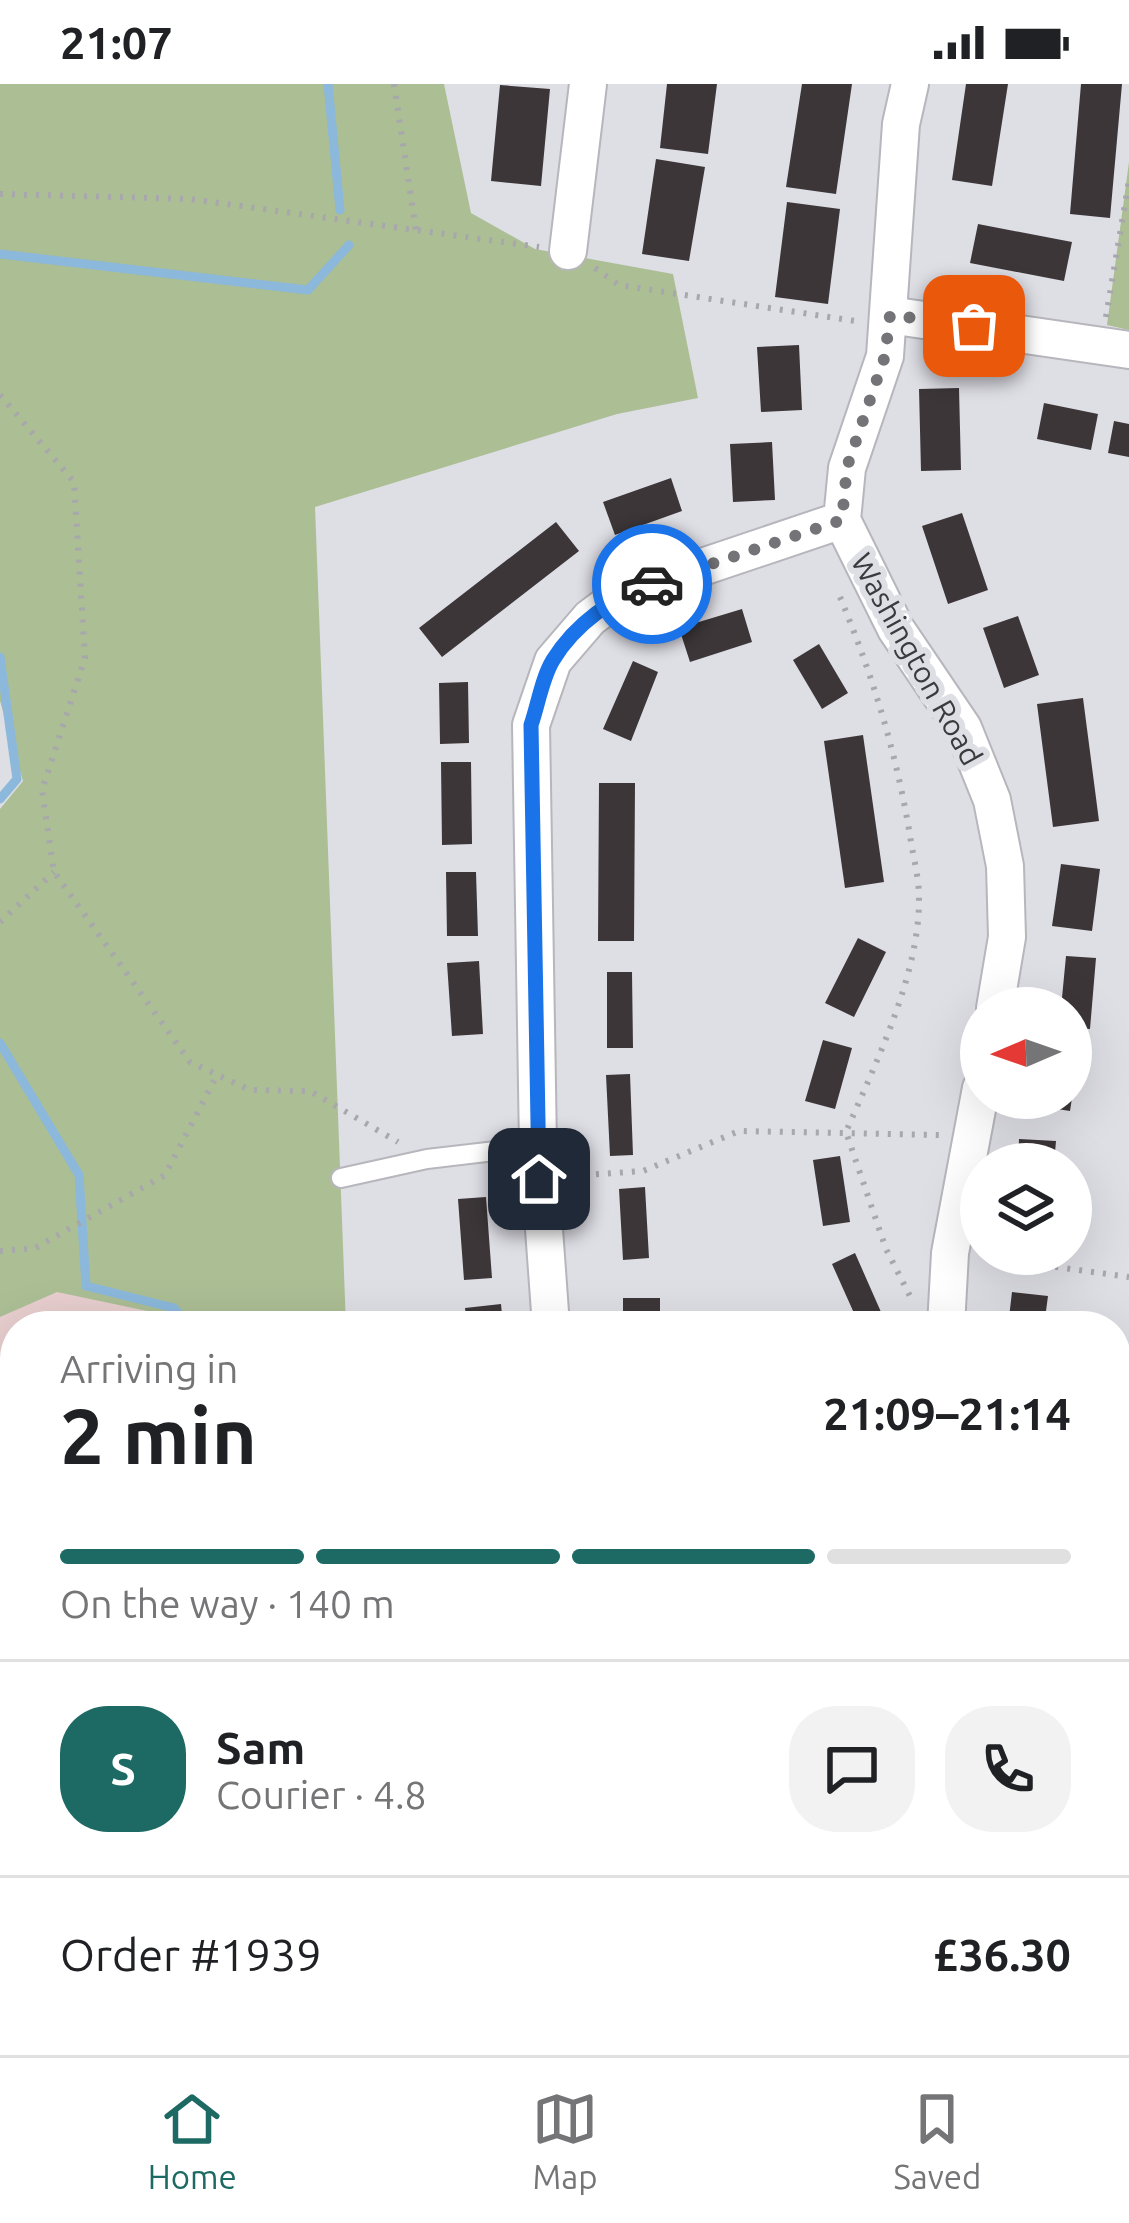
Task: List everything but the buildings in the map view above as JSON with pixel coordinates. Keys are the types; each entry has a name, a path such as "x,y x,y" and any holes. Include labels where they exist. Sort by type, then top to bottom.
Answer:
{"street":[{"path":"568,251 588,84"},
{"name":"Washington Road","path":"910,84 901,124 885,356 847,467 842,520 896,629 963,728 992,800 1005,866 1006,937 998,987"},
{"path":"890,315 1115,347"},
{"path":"550,1311 538,1162 531,725 553,661 590,618 622,594 842,520"},
{"path":"933,1311 950,1253 976,1119"}],"lane":[{"path":"340,1178 427,1160 538,1162"}],"path":[{"path":"394,84 416,231"},
{"path":"1115,347 1129,180"},
{"path":"0,194 190,199 568,251 619,285 854,321 890,315"},
{"path":"0,394 74,482 85,658 42,790 54,872 190,1061 250,1090 310,1091 427,1160"},
{"path":"836,587 867,661 904,793 920,896 907,971 883,1047 846,1132 886,1249 928,1311"},
{"path":"0,922 54,872"},
{"path":"0,1251 35,1248 164,1175 216,1077"},
{"path":"538,1162 643,1171 739,1131 973,1136"},
{"path":"950,1253 1129,1276"}],"shaded area":[{"path":"57,1291 148,1311 13,1311"}],"green space":[{"path":"0,84 444,84 471,213 535,249 673,274 698,398 617,414 315,507 345,1311 147,1311 57,1292 14,1311 0,1311 0,809 23,781 0,701"},
{"path":"1129,162 1129,330 1107,325"}],"waterway":[{"path":"328,84 340,210"},
{"path":"0,254 308,290 349,245"},
{"path":"0,657 17,779 0,799"},
{"path":"0,1043 79,1175 86,1286 176,1311"}],"way so far":[{"path":"652,584 842,520 847,467 885,356 890,315 974,326"}],"route":[{"path":"539,1179 531,725 553,661 590,618 622,594 652,584"}]}
